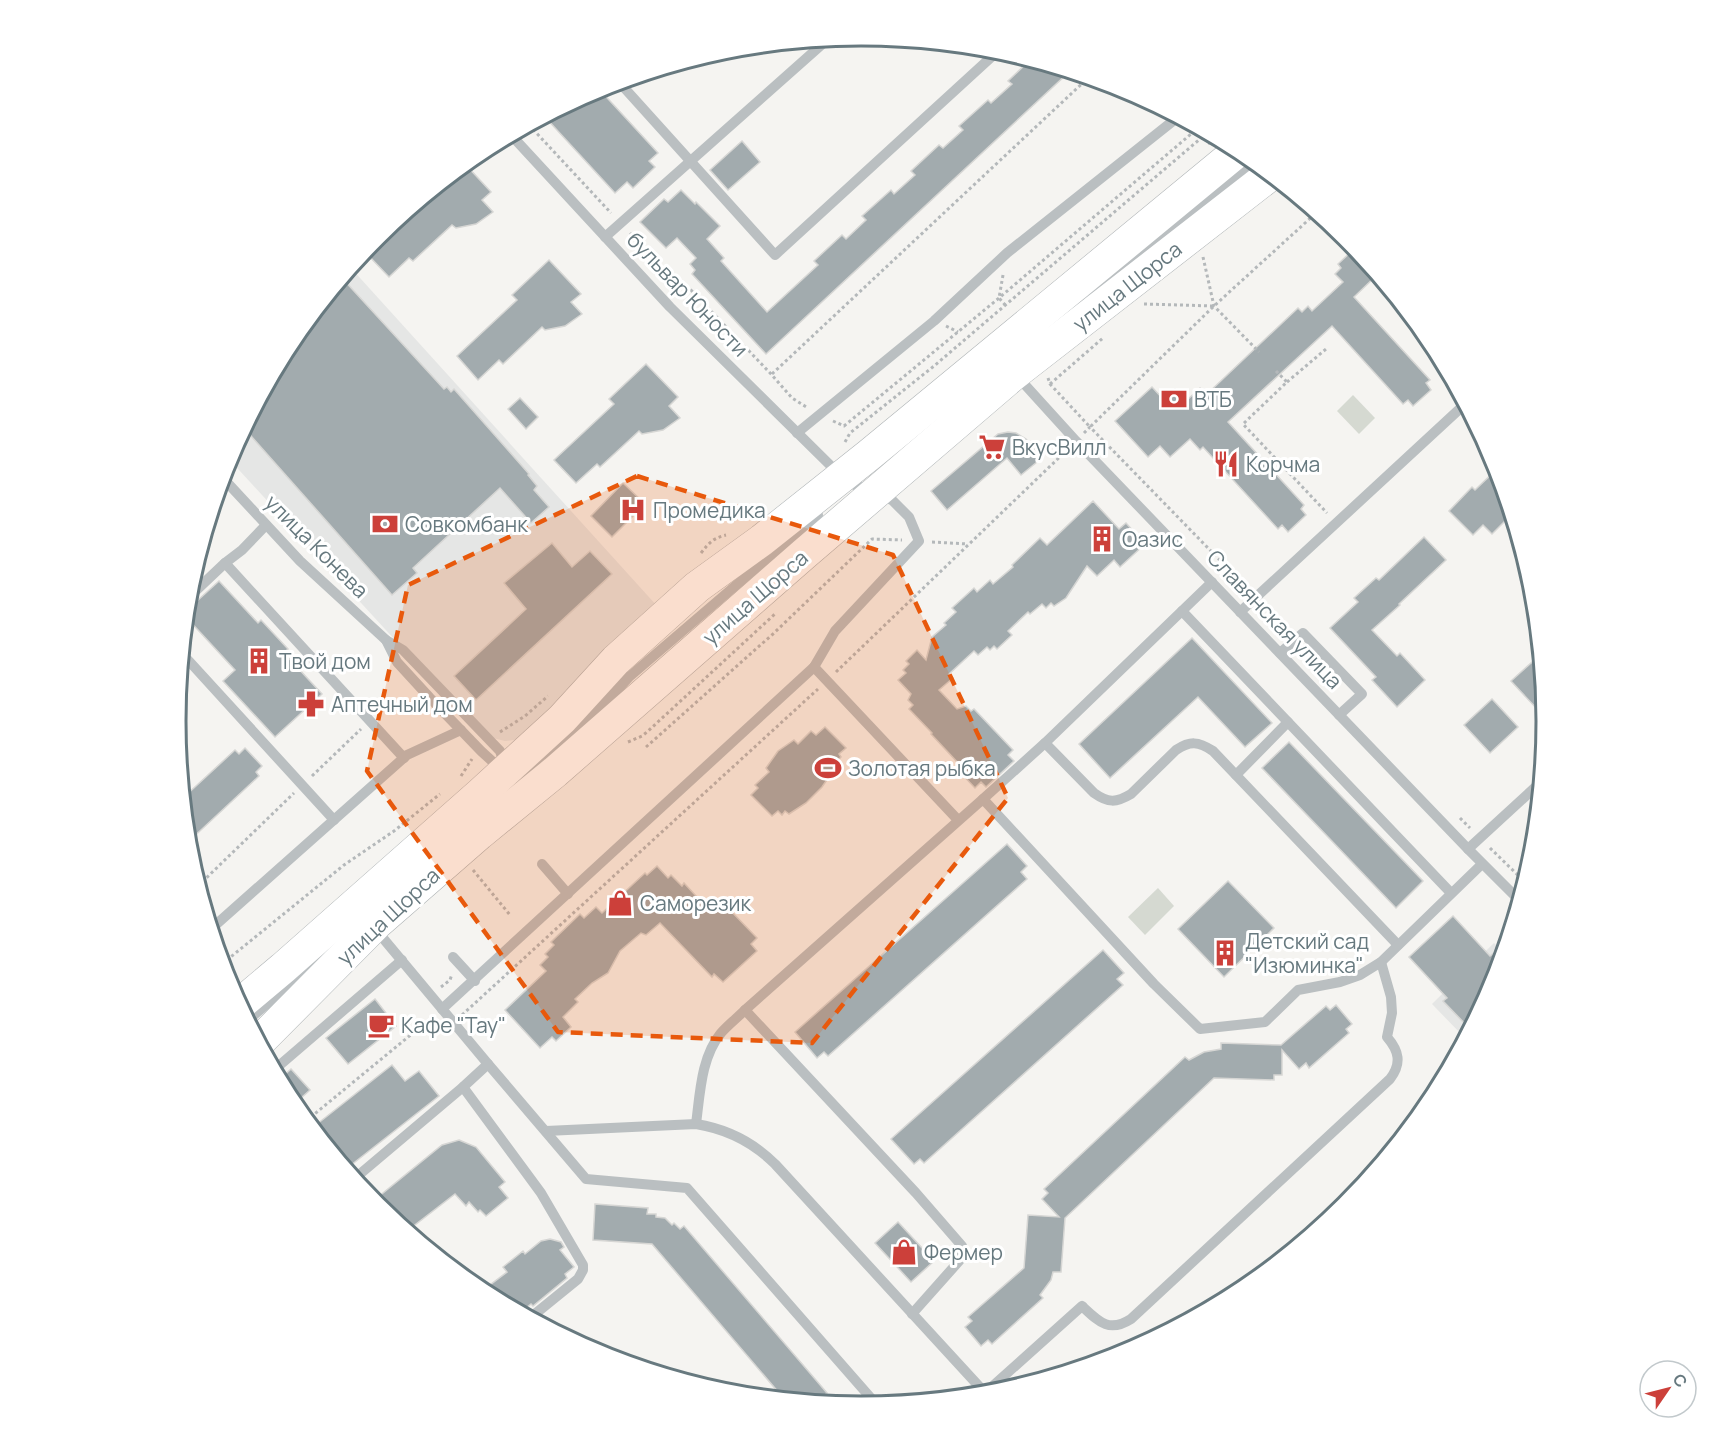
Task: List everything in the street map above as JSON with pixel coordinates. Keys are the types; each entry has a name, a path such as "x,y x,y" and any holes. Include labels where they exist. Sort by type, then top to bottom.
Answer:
{"main road":[{"name":"улица Щорса","path":"506,780 555,772 848,495 1009,356 1231,157"},
{"name":"улица Щорса","path":"246,999 506,780 616,660 697,586 762,540 848,495 869,455 1263,180"},
{"name":"улица Щорса","path":"264,1036 377,923 479,834 506,780"}],"street":[{"path":"605,237 818,48"},
{"path":"625,89 775,255 990,58"},
{"path":"797,433 934,321 1007,253 1171,122"},
{"name":"бульвар Юности","path":"516,142 670,307 797,433 848,495 892,500 909,517 919,541"},
{"name":"улица Щорса","path":"1079,302 1246,167"},
{"name":"Славянская улица","path":"1009,356 1076,441 1513,895"},
{"path":"1240,612 1459,409"},
{"name":"улица Конева","path":"229,485 300,561 386,640 403,650 506,780"},
{"path":"200,587 242,550 266,525"},
{"path":"442,1009 814,667 835,631 919,541"},
{"path":"225,563 404,758"},
{"path":"696,1124 703,1076 709,1055 720,1035 745,1010 1045,743 1212,582"},
{"path":"1182,611 1451,893"},
{"path":"1280,653 1303,633 1362,694 1339,715"},
{"name":"улица Конева","path":"386,640 397,662 493,762 506,780"},
{"path":"189,661 334,820"},
{"path":"814,667 958,820"},
{"path":"1236,775 1288,722"},
{"path":"217,923 406,755 461,730"},
{"path":"1045,743 1094,793 1102,799 1112,801 1122,800 1131,794 1184,745 1194,743 1204,745 1213,751 1398,945"},
{"path":"481,751 486,774 506,780 555,772"},
{"path":"1468,849 1532,789"},
{"path":"983,799 1154,984 1200,1029 1265,1022 1298,990 1340,982 1360,975 1381,962 1482,864"},
{"path":"542,864 568,894"},
{"path":"377,923 382,937 586,1179 687,1188 869,1396"},
{"name":"улица Щорса","path":"254,1016 327,949"},
{"path":"453,957 475,981"},
{"path":"280,1065 402,960"},
{"path":"998,1383 1082,1306 1095,1319 1104,1324 1113,1326 1131,1319 1390,1078 1396,1071 1398,1062 1397,1052 1387,1037 1392,1013 1391,997 1381,962"},
{"path":"745,1010 916,1193 962,1246 960,1260 912,1314"},
{"path":"360,1174 488,1064"},
{"path":"463,1087 541,1193 583,1265 578,1279 536,1313"},
{"path":"546,1131 696,1124 729,1132 744,1139 765,1154 979,1386"}],"path":[{"path":"771,374 1082,84"},
{"path":"535,131 676,283 689,288 792,398 844,426 999,298 1192,133"},
{"path":"313,1115 430,1019 441,1033 453,1023 827,680 1214,306 1310,218"},
{"path":"1202,249 1214,306 1259,352"},
{"path":"1007,253 999,298 1009,356 1050,384 1295,640"},
{"path":"1141,304 1214,306"},
{"path":"1326,349 1243,424 1336,523"},
{"path":"1276,370 1287,382"},
{"path":"646,747 774,633 872,539 969,544"},
{"path":"1480,838 1518,875"},
{"path":"467,863 510,915"}],"highlighted area":[{"path":"637,476 893,555 1008,798 812,1043 558,1032 367,771 408,585"}],"shaded area":[{"path":"356,274 667,617 521,739 505,741 489,737 440,689 236,466 276,384 325,311"},
{"path":"1353,395 1375,418 1359,434 1337,411"},
{"path":"1158,888 1174,906 1145,935 1128,917"},
{"path":"1494,943 1497,946 1485,980 1460,1032 1432,1004"}],"building":[{"path":"1023,67 1063,78 766,354 692,274 695,270 690,264 696,258 677,238 666,248 640,222 664,199 668,202 681,190 720,226 707,239 724,258 721,261 767,312 818,265 814,261 842,235 846,239 866,220 862,216 891,190 894,194 915,175 911,171 939,145 943,148 963,130 959,126 988,100 991,103 1012,84 1008,81"},
{"path":"606,97 658,153 649,161 655,167 633,188 627,182 615,193 550,123"},
{"path":"742,141 760,162 728,190 710,170"},
{"path":"471,171 491,192 482,200 493,212 476,224 456,228 452,225 413,261 409,258 389,277 371,258 416,214"},
{"path":"1348,255 1372,280 1354,297 1430,380 1426,383 1431,390 1413,406 1408,400 1403,404 1332,326 1228,422 1304,505 1301,509 1306,515 1288,532 1282,525 1278,529 1203,447 1200,450 1190,439 1170,457 1160,446 1148,457 1115,421 1152,387 1163,399 1175,389 1186,401 1200,388 1206,395 1298,308 1302,312 1308,306 1312,311 1343,282 1335,274 1341,268 1338,264"},
{"path":"549,260 581,294 571,302 582,314 565,326 545,330 542,327 503,364 499,360 478,380 457,356 517,300 512,295"},
{"path":"347,284 444,389 447,387 451,392 454,389 529,474 537,486 534,490 549,507 531,523 500,488 413,568 417,573 392,595 250,435 276,384 300,346"},
{"path":"646,364 678,397 669,406 680,418 663,430 642,434 639,431 600,467 597,464 576,483 554,460 614,404 609,399"},
{"path":"520,398 538,417 526,429 508,409"},
{"path":"1016,433 1026,439 1042,458 1021,475 1007,458 947,510 931,491 998,434"},
{"path":"1490,476 1505,521 1492,534 1483,525 1473,535 1449,511 1472,487 1475,490"},
{"path":"623,483 645,504 612,537 591,516"},
{"path":"1093,501 1119,529 1126,523 1145,544 1120,567 1114,560 1097,576 1087,566 1066,598 1054,606 1051,603 1046,608 1042,604 1030,614 1028,612 1008,631 1012,635 997,649 994,646 990,650 987,647 978,655 974,651 949,674 953,678 939,690 957,709 966,706 971,711 974,709 1013,750 1008,755 1014,761 986,787 981,782 975,788 957,769 960,765 909,709 913,705 908,700 911,694 898,680 906,673 903,670 909,664 906,661 917,650 926,660 932,637 956,612 952,608 974,588 977,592 990,580 993,584 1013,567 1012,565 1040,538 1047,545"},
{"path":"1424,537 1446,560 1372,630 1397,656 1400,653 1425,680 1397,707 1372,680 1376,677 1330,628 1358,602 1354,598 1376,578 1379,580"},
{"path":"552,543 572,567 590,551 612,574 476,700 454,676 526,609 504,583"},
{"name":"Твой дом","path":"219,581 258,623 261,620 288,649 284,653 322,694 275,737 223,681 235,670 193,625 197,601"},
{"path":"1192,638 1272,723 1245,747 1198,697 1110,778 1079,744"},
{"path":"1533,661 1536,708 1511,681"},
{"path":"1492,699 1518,727 1490,753 1464,725"},
{"path":"825,727 846,748 839,754 841,757 833,766 835,768 822,787 806,803 789,814 785,811 782,815 778,811 772,816 751,795 758,788 755,785 769,772 766,768 778,751 794,740 798,744 811,731 816,735"},
{"path":"1289,742 1423,881 1396,908 1262,768"},
{"path":"245,748 262,766 256,772 259,776 196,835 190,792 235,750 239,754"},
{"path":"1007,844 1027,866 1021,872 1027,879 828,1056 824,1052 817,1058 795,1032"},
{"path":"657,866 668,878 671,875 682,886 684,883 708,909 715,902 724,912 728,908 757,938 751,944 757,951 723,982 714,974 712,977 660,923 646,935 641,933 620,951 608,973 592,983 575,999 578,1002 563,1017 571,1027 556,1041 552,1037 540,1048 505,1010 546,971 540,965 548,957 545,954 554,945 551,942 580,914 584,918 596,907 602,913 645,873 647,875"},
{"name":"Детский сад \"Изюминка\"","path":"1228,881 1274,928 1224,977 1178,929"},
{"path":"1453,916 1490,956 1494,953 1485,980 1464,1023 1443,1001 1447,998 1409,957"},
{"path":"1103,950 1124,973 1117,979 1123,985 924,1163 920,1159 914,1164 891,1139"},
{"path":"375,999 396,1026 348,1064 326,1038"},
{"path":"1336,1005 1352,1024 1346,1029 1349,1033 1309,1068 1306,1063 1299,1069 1282,1050 1282,1075 1274,1075 1274,1080 1214,1078 1065,1218 1061,1272 1053,1272 1051,1280 1040,1295 1043,1298 992,1344 988,1340 981,1346 965,1327 972,1321 968,1317 1024,1268 1028,1215 1059,1217 1042,1199 1048,1193 1044,1189 1185,1057 1189,1060 1204,1052 1221,1049 1221,1043 1281,1045 1326,1006 1330,1010"},
{"path":"392,1065 405,1081 419,1071 439,1096 352,1164 318,1123"},
{"path":"291,1069 310,1090 301,1098 286,1074"},
{"path":"459,1140 476,1147 505,1182 499,1187 508,1198 486,1216 480,1210 478,1212 469,1202 466,1206 455,1194 413,1226 380,1195 442,1145"},
{"path":"595,1204 648,1208 647,1214 656,1214 656,1217 665,1218 680,1229 684,1226 827,1393 817,1395 778,1391 652,1244 593,1240"},
{"name":"Фермер","path":"898,1222 934,1261 911,1282 875,1243"},
{"path":"550,1239 561,1242 564,1247 560,1250 574,1267 565,1274 567,1278 533,1306 531,1304 526,1308 490,1285 507,1272 503,1267 523,1251 525,1254 541,1241"}],"place":[{"name":"ВТБ","path":"1174,399"},
{"name":"ВкусВилл","path":"992,447"},
{"name":"Корчма","path":"1226,464"},
{"name":"Промедика","path":"633,510"},
{"name":"Совкомбанк","path":"385,524"},
{"name":"Оазис","path":"1102,539"},
{"name":"Твой дом","path":"259,661"},
{"name":"Аптечный дом","path":"311,704"},
{"name":"Золотая рыбка","path":"828,768"},
{"name":"Саморезик","path":"620,903"},
{"name":"Детский сад \"Изюминка\"","path":"1225,953"},
{"name":"Кафе \"Тау\"","path":"381,1025"},
{"name":"Фермер","path":"904,1252"}]}
